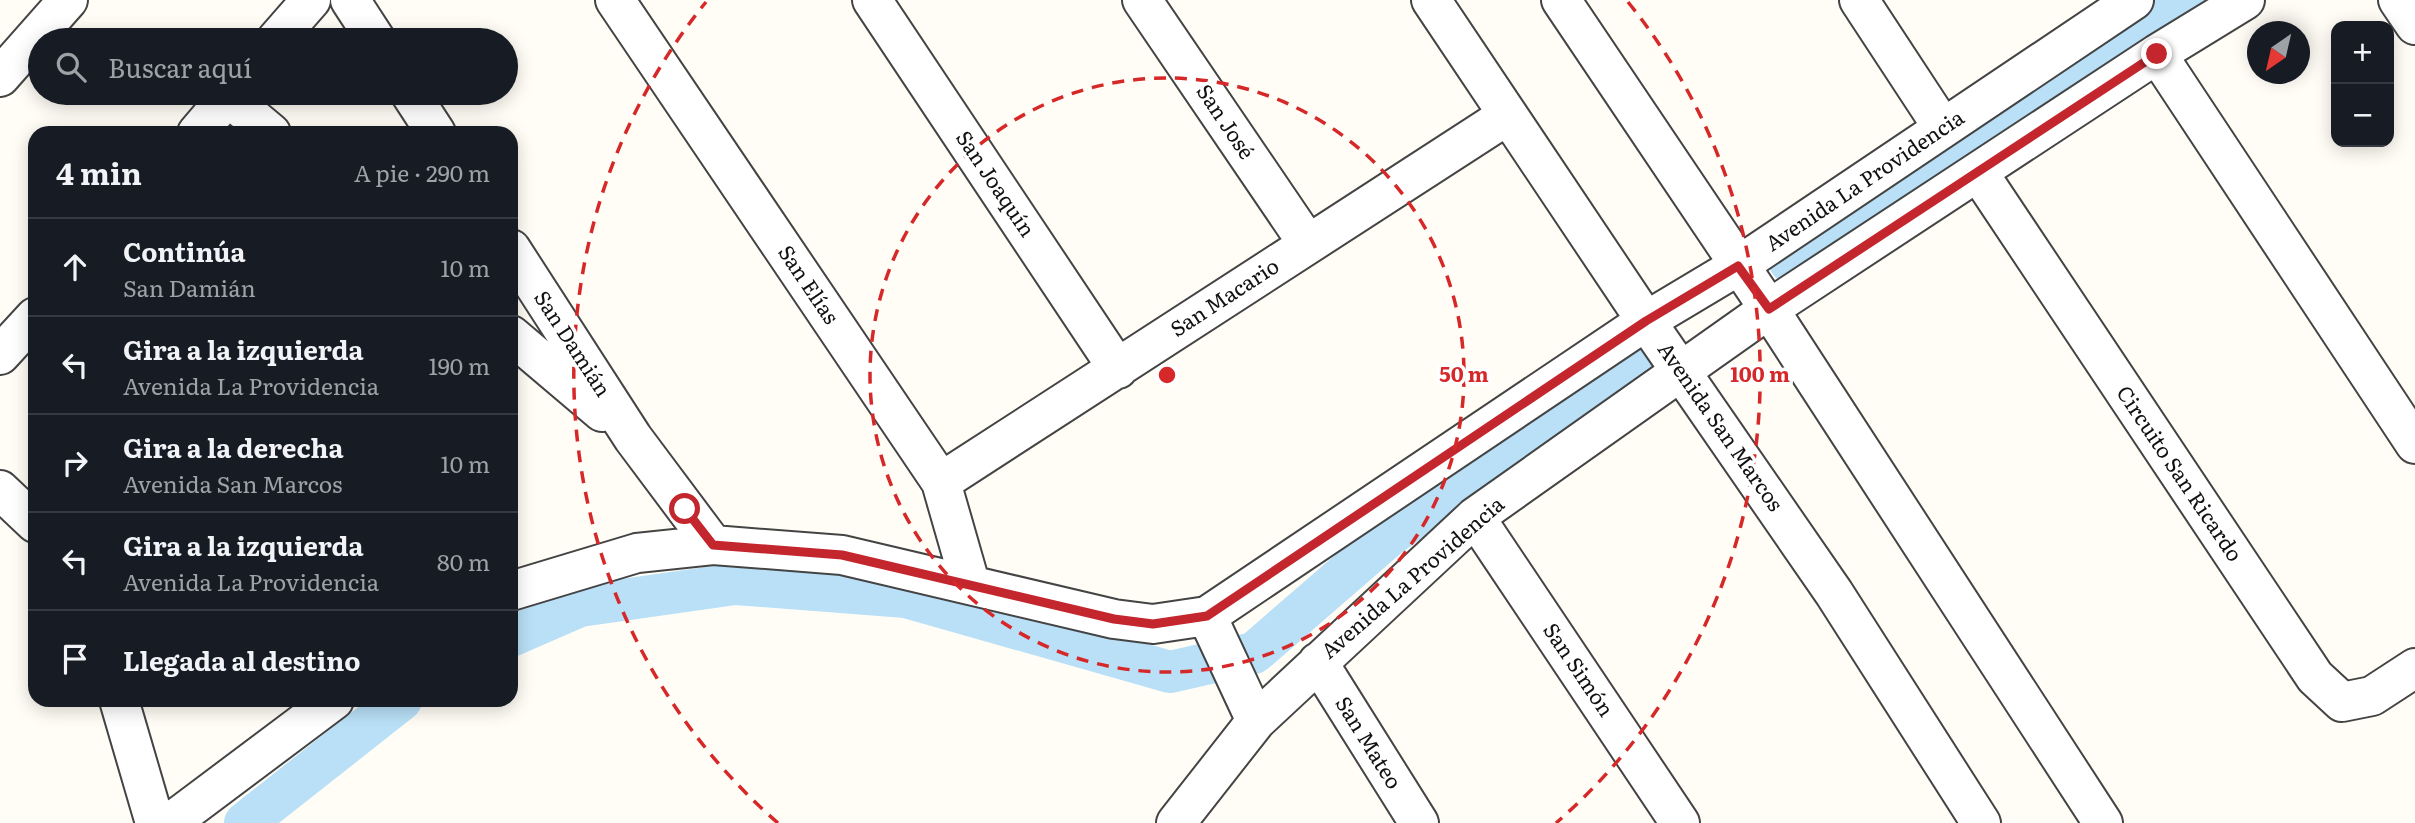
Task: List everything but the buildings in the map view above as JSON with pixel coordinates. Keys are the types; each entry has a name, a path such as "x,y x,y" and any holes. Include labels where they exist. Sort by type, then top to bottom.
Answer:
{"street":[{"path":"43,28 68,0"},
{"path":"286,28 311,0"},
{"path":"350,0 368,28"},
{"name":"San Elías","path":"615,0 941,482 970,583"},
{"name":"San Joaquín","path":"872,0 1118,369"},
{"name":"San José","path":"1142,0 1308,244"},
{"name":"Avenida San Marcos","path":"1431,0 1646,321 1834,593 1981,823"},
{"path":"1561,0 1769,309 2102,823"},
{"path":"1859,0 1943,128"},
{"name":"Avenida La Providencia","path":"1176,823 1250,707 1318,662 1475,517 1769,309 2157,54 2245,0"},
{"path":"2398,0 2415,25"},
{"name":"Avenida La Providencia","path":"518,589 637,553 713,545 842,555 1140,623 1213,630 1646,321 1738,266 2129,1"},
{"path":"0,77 28,45"},
{"path":"2157,54 2415,444"},
{"path":"203,126 221,105"},
{"path":"241,105 263,126"},
{"path":"418,105 431,126"},
{"name":"San Macario","path":"941,482 1508,115"},
{"name":"Circuito San Ricardo","path":"1978,172 2315,677 2342,702 2372,696 2415,668"},
{"name":"San Damián","path":"518,260 633,438 713,545"},
{"path":"0,355 28,325"},
{"name":"San Damián","path":"518,341 633,438"},
{"path":"0,490 28,516"},
{"name":"San Simón","path":"1475,517 1680,823"},
{"path":"1213,630 1250,707"},
{"name":"San Mateo","path":"1318,662 1419,823"},
{"path":"121,707 155,823"},
{"path":"170,823 325,707"}],"waterway":[{"path":"1790,262 2191,0"},
{"path":"518,633 580,606 735,584 906,597 1170,672 1254,653 1389,536 1639,356"},
{"path":"245,823 392,707"}],"route":[{"path":"685,509 713,545 842,555 1114,619 1153,624 1207,616 1646,321 1738,266 1769,309 2157,54"}]}
